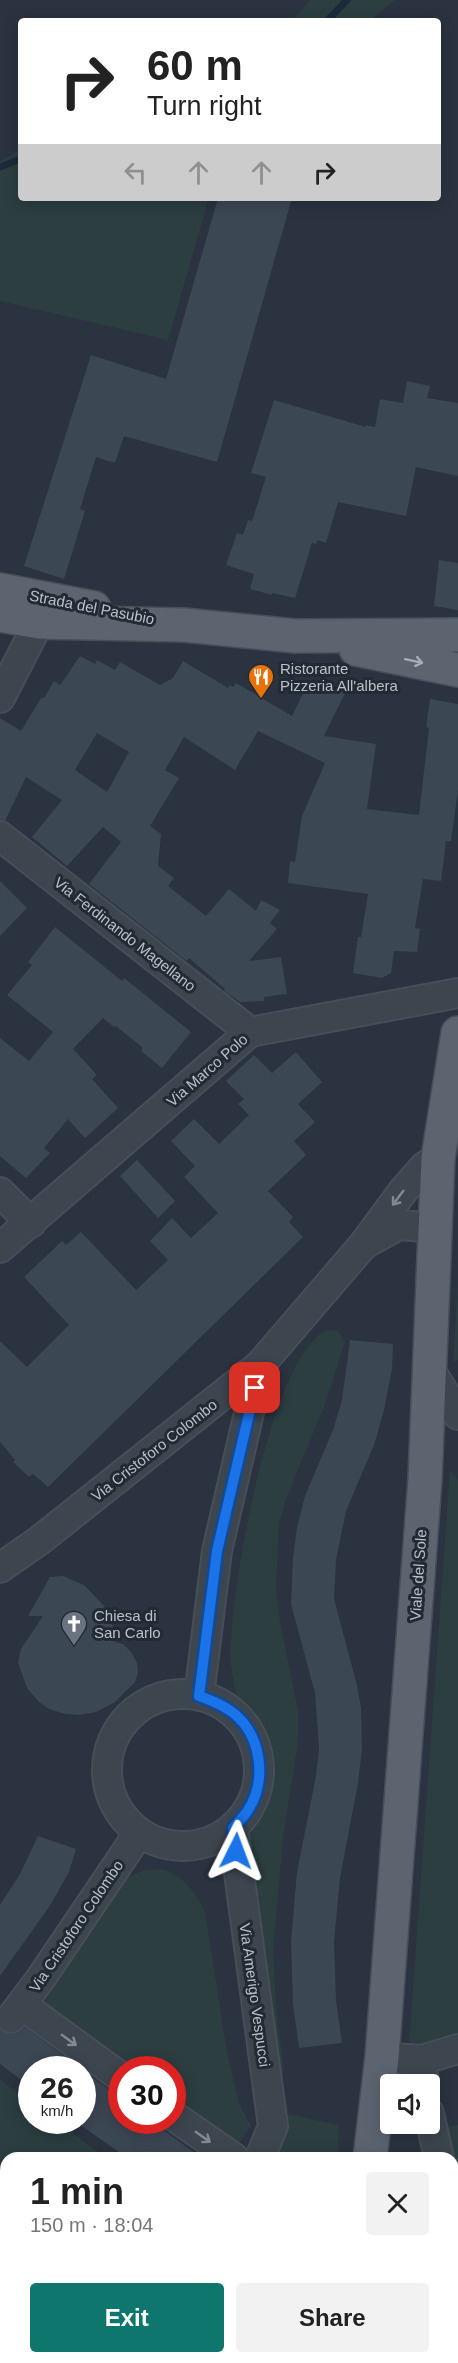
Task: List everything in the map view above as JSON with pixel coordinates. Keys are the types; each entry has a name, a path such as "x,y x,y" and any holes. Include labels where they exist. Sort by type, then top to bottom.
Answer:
{"main road":[{"name":"Strada del Pasubio","path":"0,590 184,625"},
{"name":"Strada del Pasubio","path":"0,615 39,622 184,625 295,636 456,634"},
{"name":"Strada del Pasubio","path":"295,636 455,671"},
{"name":"Viale del Sole","path":"371,2152 382,2057 425,1479 437,1228 438,1158 458,1033"},
{"name":"Viale del Sole","path":"375,2119 378,2152"}],"street":[{"path":"0,698 39,622"},
{"name":"Via Ferdinando Magellano","path":"0,836 250,1032"},
{"name":"Via Marco Polo","path":"0,1248 250,1032 458,993"},
{"name":"Via Cristoforo Colombo","path":"0,1568 260,1365 364,1244 403,1191 424,1167 438,1158"},
{"path":"0,1192 32,1222"},
{"path":"364,1244 399,1225 437,1228"},
{"path":"199,1696 217,1551 260,1365"},
{"path":"430,1370 458,1415"},
{"path":"176,1695 199,1696 222,1704 241,1719 254,1740 260,1763 258,1787 249,1810 233,1828 212,1841 187,1847 162,1844 139,1833 123,1817 112,1796 107,1774 110,1751 119,1730 134,1712 154,1700 176,1695"},
{"name":"Via Amerigo Vespucci","path":"233,1828 273,2126 262,2152"},
{"name":"Via Cristoforo Colombo","path":"108,2069 16,2012 139,1833"},
{"path":"382,2057 422,2072 458,2049"},
{"path":"186,2125 225,2152"},
{"path":"434,2134 438,2152"}],"shaded area":[{"path":"310,0 395,0 373,18 295,18"},
{"path":"18,151 18,201 208,201 168,340 0,301 0,161"},
{"path":"458,1282 458,1360 453,1362"},
{"path":"329,1330 338,1331 345,1342 324,1407 288,1494 279,1523 276,1591 298,1710 298,1741 283,1838 273,1951 277,2018 284,2068 280,2083 244,1832 249,1818 269,1786 246,1727 237,1696 231,1665 231,1635 245,1538 256,1482 271,1428 289,1382 308,1347"},
{"path":"450,1470 458,1480 458,2039 426,2047 409,2044"},
{"path":"162,1869 170,1872 188,1886 205,1912 227,2052 239,2103 251,2126 233,2152 225,2152 186,2124 186,2056 108,2056 108,2061 30,2010 122,1880 144,1870"},
{"path":"0,2080 18,2093 18,2134 74,2134 98,2152 0,2152"},
{"path":"287,2114 339,2125 338,2152 271,2152 289,2124"},
{"path":"458,2125 458,2152 439,2152 435,2134 440,2134 440,2130"}],"building":[{"path":"217,201 291,201 217,462 124,436 115,463 96,457 80,509 85,511 64,579 24,566 91,355 166,379"},
{"path":"407,381 430,386 427,398 458,403 458,476 416,467 406,516 338,502 326,543 318,540 316,544 312,543 295,598 250,589 254,574 226,565 237,533 243,535 248,520 252,521 266,477 251,473 274,400 366,427 366,425 375,427 380,399 403,403"},
{"path":"439,560 458,563 458,610 434,606"},
{"path":"80,656 95,664 97,660 115,670 120,662 160,685 173,678 183,661 228,688 230,685 233,687 236,683 292,716 309,681 322,687 324,683 345,693 324,736 376,744 367,809 419,815 430,699 458,704 458,790 451,841 446,841 441,881 423,879 415,928 420,929 417,952 394,951 391,973 382,978 353,973 358,937 361,937 368,894 288,883 290,861 295,862 302,816 325,763 258,731 235,770 184,737 165,770 179,778 150,826 161,834 158,866 174,878 168,886 206,916 229,889 256,911 261,900 280,910 270,923 277,929 249,961 281,957 287,994 264,997 264,1001 240,1002 224,991 225,989 189,958 187,961 184,959 89,884 121,842 103,827 67,866 32,837 62,800 26,777 5,821 0,820 0,718 21,731 54,681 60,685","holes":["97,733 129,752 107,792 75,770"]},
{"path":"0,881 27,908 0,936"},
{"path":"55,927 191,1032 162,1068 141,1051 143,1048 103,1018 73,1049 97,1075 92,1079 118,1108 85,1138 68,1119 44,1148 50,1153 26,1178 0,1156 0,1038 29,1061 53,1032 7,995 32,965 28,962"},
{"path":"296,1052 322,1082 298,1104 315,1122 294,1141 306,1155 268,1191 293,1217 289,1222 303,1237 48,1487 33,1474 29,1477 13,1462 15,1460 0,1442 0,1341 27,1367 69,1325 24,1277 62,1241 66,1245 81,1232 136,1290 168,1260 150,1241 172,1218 191,1238 218,1213 184,1177 195,1166 171,1141 194,1119 219,1144 249,1115 238,1104 244,1099 226,1081 254,1055 272,1073"},
{"path":"137,1160 175,1201 158,1218 120,1176"},
{"path":"350,1340 393,1344 392,1369 374,1445 346,1511 336,1560 334,1599 357,1685 361,1708 362,1749 340,1878 334,1942 336,2000 342,2043 299,2048 293,2004 291,1941 297,1872 316,1776 319,1748 315,1693 291,1604 293,1557 297,1527 305,1496 333,1430 342,1400"},
{"name":"Chiesa di San Carlo","path":"63,1576 84,1585 105,1607 115,1631 115,1642 123,1644 137,1663 138,1673 135,1682 115,1702 96,1712 80,1715 65,1714 49,1709 38,1701 27,1688 18,1662 21,1649 43,1616 28,1616 50,1577"},
{"path":"38,1836 76,1849 69,1872 51,1904 0,1976 0,1905 20,1874"},
{"path":"25,2027 63,2056 18,2056 18,2078 0,2064 0,2030 10,2034 18,2033"},
{"path":"96,2080 108,2089 108,2134 169,2134 194,2152 119,2152 93,2134 96,2134"}],"waterway":[{"path":"330,18 347,0"},
{"path":"0,167 18,160"}],"place":[{"name":"Ristorante Pizzeria All'albera","path":"261,700"},
{"name":"Chiesa di San Carlo","path":"74,1647"}],"route":[{"path":"236,1851 233,1828 249,1810 258,1787 260,1763 254,1740 241,1719 222,1704 199,1696 217,1551 255,1388"}]}
